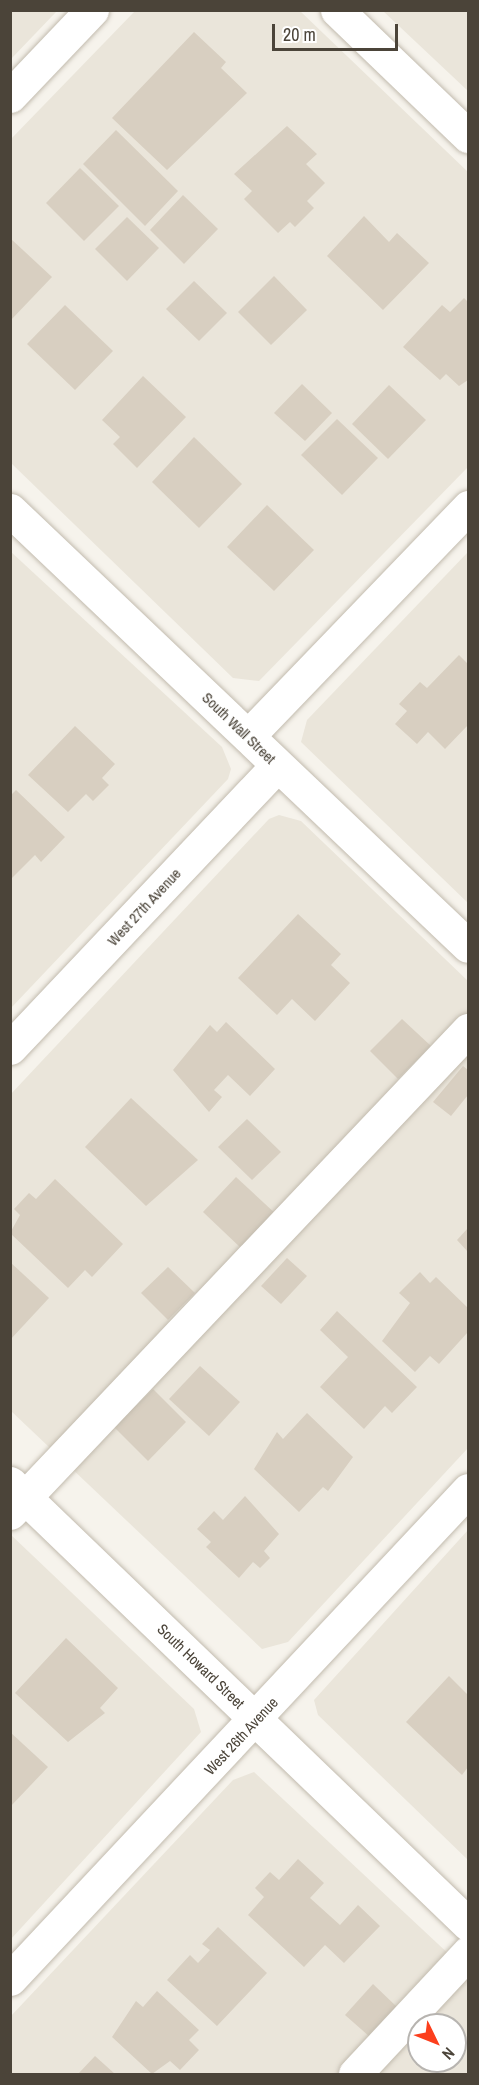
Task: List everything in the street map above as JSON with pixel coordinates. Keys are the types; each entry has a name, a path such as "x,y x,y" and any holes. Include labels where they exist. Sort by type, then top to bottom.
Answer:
{"street":[{"path":"10,96 92,10"},
{"path":"337,10 468,136"},
{"path":"248,736 468,507"},
{"name":"South Wall Street","path":"10,510 468,946"},
{"name":"West 27th Avenue","path":"10,1048 277,766"},
{"path":"15,1498 468,1030"},
{"name":"West 26th Avenue","path":"10,1979 257,1719 468,1490"},
{"name":"South Howard Street","path":"15,1498 257,1719 468,1924"},
{"path":"355,2074 468,1953"}],"shaded area":[{"path":"10,11 57,11 11,59"},
{"path":"135,11 300,11 468,172 468,467 259,681 233,678 11,463 10,140"},
{"path":"383,11 468,11 468,91"},
{"path":"10,551 222,747 231,769 228,779 11,1008"},
{"path":"468,552 468,903 301,742 307,720"},
{"path":"279,815 301,821 468,981 468,1448 288,1642 262,1649 11,1411 10,1095 269,819"},
{"path":"468,1530 468,1860 318,1715 314,1700"},
{"path":"10,1534 194,1709 201,1732 11,1939"},
{"path":"254,1772 468,1972 468,2074 11,2074 10,2017 233,1780"}],"building":[{"path":"194,32 226,62 221,68 247,93 167,170 112,118"},
{"path":"287,126 317,154 306,164 325,183 307,201 314,208 295,227 290,222 278,233 244,199 252,191 234,174"},
{"path":"116,130 178,191 145,226 83,164"},
{"path":"80,168 119,206 84,241 46,203"},
{"path":"183,195 218,229 184,264 150,230"},
{"path":"364,216 389,242 397,233 429,263 383,310 327,256"},
{"path":"127,217 159,248 127,281 95,249"},
{"path":"10,238 52,277 10,321"},
{"path":"274,276 307,310 271,345 238,312"},
{"path":"194,281 227,313 199,341 166,309"},
{"path":"464,298 468,302 468,380 459,386 446,374 440,380 403,347 442,305 450,312"},
{"path":"65,305 113,351 75,390 27,344"},
{"path":"143,376 186,417 137,468 113,444 120,437 102,420"},
{"path":"302,384 332,413 305,441 274,413"},
{"path":"389,385 426,420 388,459 352,424"},
{"path":"337,419 378,458 342,495 301,455"},
{"path":"194,437 242,484 199,528 152,482"},
{"path":"267,505 314,550 274,591 227,547"},
{"path":"459,655 468,664 468,725 445,749 428,732 417,744 395,724 407,711 399,704 420,682 427,688"},
{"path":"75,726 115,764 102,778 109,785 93,801 86,794 68,812 28,775"},
{"path":"16,790 65,837 41,862 35,855 10,880 10,796"},
{"path":"298,914 341,954 331,965 350,983 315,1021 292,999 277,1015 238,978"},
{"path":"402,1019 431,1046 398,1079 370,1051"},
{"path":"226,1022 275,1069 250,1096 228,1075 214,1090 222,1097 209,1112 173,1070 210,1025 217,1032"},
{"path":"463,1066 468,1070 468,1095 451,1116 433,1102"},
{"path":"131,1098 198,1160 146,1206 85,1147"},
{"path":"247,1119 281,1152 252,1180 218,1147"},
{"path":"236,1177 277,1215 243,1250 203,1212"},
{"path":"55,1179 123,1244 92,1277 85,1270 68,1288 10,1233 20,1215 14,1209 29,1193 36,1199"},
{"path":"468,1228 468,1252 457,1240"},
{"path":"287,1258 307,1276 281,1304 261,1286"},
{"path":"10,1262 49,1298 10,1340"},
{"path":"168,1267 195,1293 168,1320 141,1293"},
{"path":"420,1272 430,1283 436,1277 468,1308 468,1332 439,1364 430,1356 415,1372 382,1341 410,1303 399,1293"},
{"path":"337,1311 417,1387 392,1413 385,1406 364,1429 320,1387 348,1357 320,1330"},
{"path":"200,1366 240,1402 209,1436 169,1399"},
{"path":"153,1389 186,1422 148,1461 114,1427"},
{"path":"307,1413 353,1457 328,1491 323,1487 299,1512 254,1469 277,1432 283,1439"},
{"path":"245,1496 279,1534 264,1551 270,1558 260,1568 253,1562 239,1578 206,1547 211,1542 197,1529 214,1511 223,1520"},
{"path":"66,1638 118,1688 100,1708 105,1713 68,1742 15,1693"},
{"path":"449,1676 468,1695 468,1767 462,1775 406,1722"},
{"path":"10,1732 48,1767 10,1807"},
{"path":"298,1859 324,1883 310,1898 340,1925 358,1905 380,1926 344,1963 325,1945 304,1967 248,1915 264,1897 255,1888 270,1872 279,1880"},
{"path":"218,1927 267,1973 217,2026 167,1980 190,1955 198,1963 210,1950 202,1944"},
{"path":"373,1984 397,2007 370,2037 345,2015"},
{"path":"157,1991 199,2030 189,2040 199,2050 180,2070 170,2061 152,2074 112,2037 136,2001 143,2007"},
{"path":"95,2056 115,2074 78,2074"}]}
